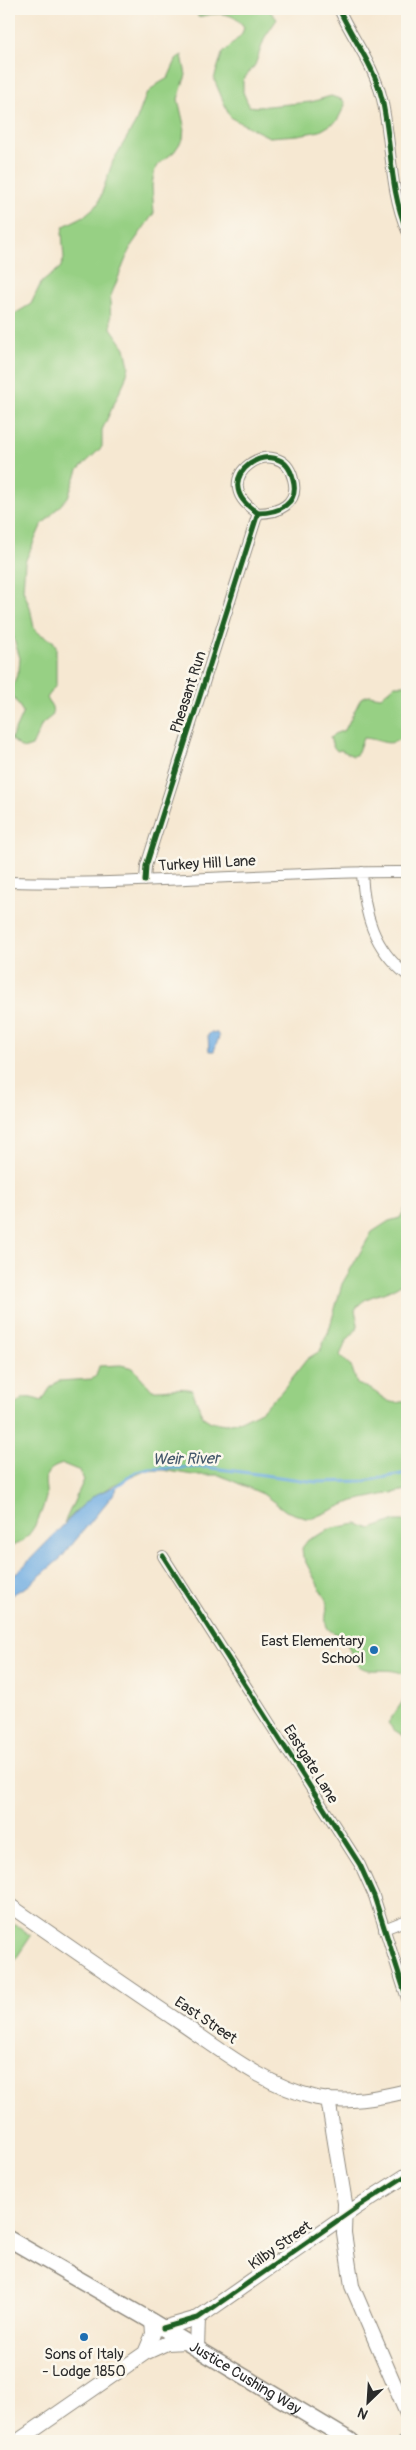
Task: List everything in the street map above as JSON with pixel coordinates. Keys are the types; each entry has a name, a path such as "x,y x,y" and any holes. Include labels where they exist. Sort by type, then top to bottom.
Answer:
{"main road":[{"name":"East Street","path":"9,1905 257,2073 294,2091 328,2099 361,2099 407,2091"},
{"path":"328,2099 345,2203 345,2247 352,2286 407,2414"},
{"name":"Kilby Street","path":"157,2324 198,2318 344,2215 407,2175"},
{"name":"Justice Cushing Way","path":"9,2239 157,2324 351,2441"},
{"path":"18,2441 145,2353 167,2343 191,2345 198,2318"},
{"path":"145,2353 157,2324"}],"street":[{"path":"339,9 377,81 386,118 394,184 407,231"},
{"path":"272,458 288,468 294,483 294,492 289,502 282,509 272,513 258,512 246,506 239,494 240,476 244,468 252,461 272,458"},
{"name":"Pheasant Run","path":"146,881 146,866 258,512"},
{"path":"362,872 367,916 375,938 389,958 407,975"},
{"name":"Turkey Hill Lane","path":"9,882 146,881 362,872 407,872"},
{"name":"Eastgate Lane","path":"163,1556 360,1865 374,1896 407,1999"},
{"path":"384,1929 407,1920"}],"green space":[{"path":"196,9 268,9 277,19 265,37 255,65 243,80 243,92 249,106 257,107 311,102 331,96 343,100 345,105 337,121 320,131 269,137 233,119 229,115 214,79 222,54 242,34 244,27 229,15 211,14 198,17"},
{"path":"182,55 186,75 178,99 184,125 183,139 174,152 159,164 154,172 152,186 154,213 131,246 110,298 111,328 125,348 129,366 125,380 102,430 102,447 78,470 68,497 41,526 25,562 23,590 30,607 34,628 40,634 53,641 56,646 56,685 47,698 52,707 53,715 42,724 32,746 23,749 11,739 23,712 10,692 19,670 20,658 9,624 9,321 11,316 31,304 41,283 60,268 64,259 62,232 64,226 84,216 98,204 113,161 136,122 146,95 156,85 168,78 177,58"},
{"path":"395,685 407,685 407,733 391,743 363,738 357,754 353,756 341,750 337,751 330,738 334,734 345,730 361,698 369,695 381,697"},
{"path":"407,1205 407,1278 396,1287 368,1298 359,1305 355,1310 358,1324 357,1329 347,1340 340,1355 352,1368 357,1384 392,1402 396,1403 407,1400 407,1490 353,1501 313,1518 305,1518 286,1511 263,1494 219,1475 193,1475 163,1470 145,1471 111,1486 85,1503 64,1523 84,1480 80,1471 63,1464 53,1468 47,1474 45,1482 46,1497 34,1528 23,1541 9,1546 9,1411 20,1400 30,1398 42,1401 50,1388 58,1381 92,1379 96,1376 99,1366 121,1365 133,1368 152,1390 182,1388 192,1390 203,1417 211,1422 226,1424 241,1421 261,1411 281,1392 307,1359 320,1351 329,1330 342,1284 372,1232 389,1221 400,1218"},
{"path":"393,1521 407,1521 407,1676 393,1671 369,1670 358,1665 343,1638 327,1627 326,1600 303,1557 302,1548 308,1540 333,1528 357,1524 371,1529"},
{"path":"407,1695 407,1738 394,1730 388,1723"},
{"path":"9,1921 31,1936 9,1969"}],"water":[{"path":"211,1032 217,1033 219,1037 214,1051 209,1051 208,1035"},
{"path":"117,1485 116,1491 61,1558 28,1586 9,1596 9,1577 17,1573 85,1503 95,1495"}],"waterway":[{"name":"Weir River","path":"115,1487 136,1472 150,1469 205,1467 316,1482 365,1481 407,1473"}],"cycle path":[{"path":"339,9 369,64 382,99 397,199 407,231"},
{"path":"145,881 146,866 258,513 243,499 238,486 241,474 250,464 262,459 274,458 286,465 293,479 293,495 290,501 280,509 258,513"},
{"path":"163,1556 360,1865 374,1896 407,1999"},
{"path":"163,2328 198,2318 357,2207 407,2175"}],"place":[{"name":"East Elementary School","path":"374,1650"},
{"name":"Sons of Italy - Lodge 1850","path":"84,2337"}]}
